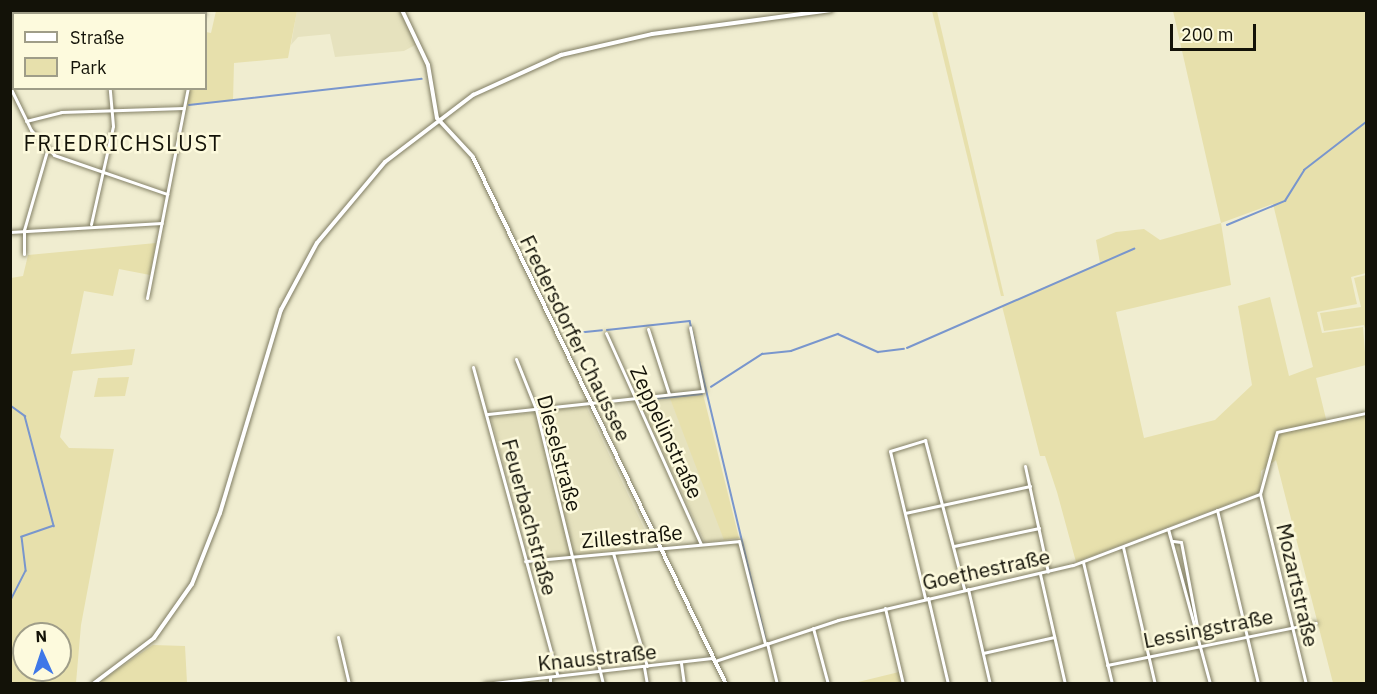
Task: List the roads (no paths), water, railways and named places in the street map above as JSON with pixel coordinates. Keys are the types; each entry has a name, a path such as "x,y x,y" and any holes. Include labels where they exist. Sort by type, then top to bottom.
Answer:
{"main road":[{"path":"402,10 429,68 437,118"},
{"path":"93,684 154,638 192,584 220,513 264,353 317,243 385,162 437,118 493,84 581,50 652,34 831,10"},
{"name":"Fredersdorfer Chaussee","path":"437,118 473,157 726,684"}],"street":[{"path":"10,87 26,121 47,150 167,194"},
{"path":"91,224 113,114 110,90"},
{"path":"147,298 188,90"},
{"path":"26,121 61,112 113,114 184,108"},
{"path":"24,254 24,230 47,150"},
{"path":"10,232 91,224 162,223"},
{"path":"487,414 703,391 690,327"},
{"path":"648,329 669,394"},
{"name":"Zeppelinstraße","path":"606,333 701,544"},
{"name":"Dieselstraße","path":"516,359 536,409 570,557 603,684"},
{"name":"Feuerbachstraße","path":"473,367 557,675"},
{"path":"1260,494 1276,432 1366,413"},
{"path":"948,684 890,449 927,440 990,684"},
{"path":"1026,466 1048,572"},
{"path":"904,513 1030,486"},
{"name":"Goethestraße","path":"714,660 813,628 926,597 1040,574 1083,562 1260,494"},
{"name":"Mozartstraße","path":"1260,494 1306,684"},
{"path":"1217,510 1258,684"},
{"path":"954,546 1039,528"},
{"path":"1168,529 1199,636"},
{"name":"Zillestraße","path":"525,561 741,541 766,644"},
{"path":"1173,541 1181,542 1210,684"},
{"path":"1123,547 1155,684"},
{"path":"613,553 646,667 647,684"},
{"path":"1083,562 1112,684"},
{"path":"1040,574 1065,684"},
{"path":"885,608 903,684"},
{"name":"Lessingstraße","path":"1107,665 1200,643 1316,623"},
{"path":"813,628 828,684"},
{"path":"338,637 349,684"},
{"path":"983,653 1054,637"},
{"path":"766,644 777,684"},
{"name":"Knausstraße","path":"484,684 714,660"},
{"path":"681,663 684,684"},
{"path":"550,677 550,684"}],"waterway":[{"path":"189,105 422,79"},
{"path":"1227,225 1285,201 1304,170 1366,122"},
{"path":"907,348 1134,249"},
{"path":"607,330 690,321 766,639"},
{"path":"566,334 602,330"},
{"path":"711,387 762,354 791,351 838,334 878,352 904,349"},
{"path":"642,400 702,394"},
{"path":"10,405 25,416 54,526 22,537 26,571 10,603"}],"district":[{"name":"FRIEDRICHSLUST","path":"123,143"}]}
